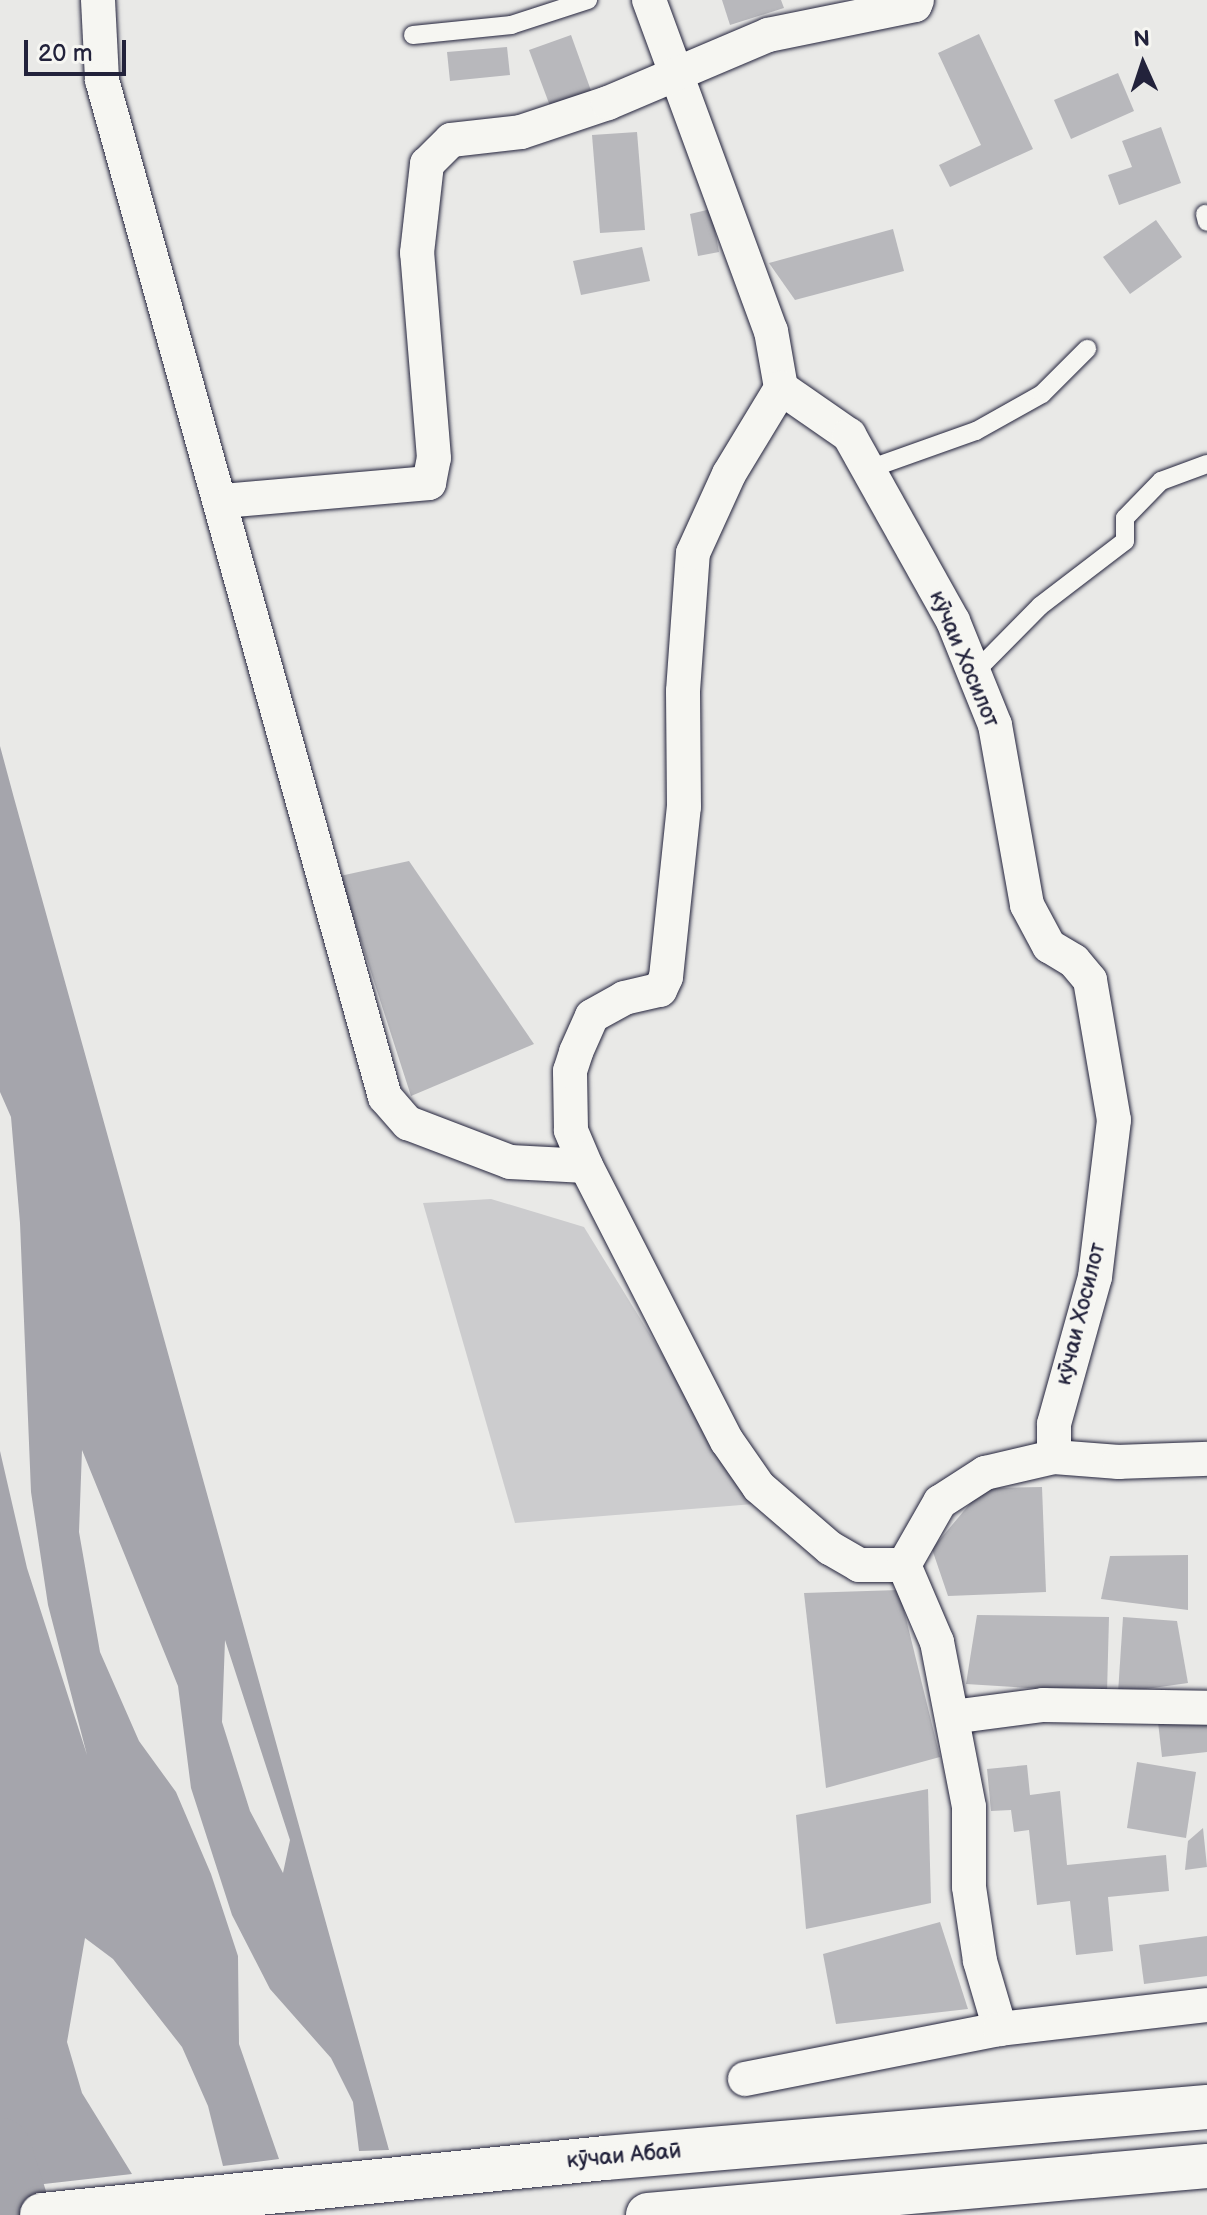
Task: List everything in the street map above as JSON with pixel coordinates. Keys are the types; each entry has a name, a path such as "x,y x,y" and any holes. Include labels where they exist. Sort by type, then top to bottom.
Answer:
{"main road":[{"name":"кӯчаи Абаӣ","path":"42,2215 605,2158 1207,2107"},
{"path":"648,2215 1207,2166"}],"street":[{"path":"98,0 102,80 223,501 385,1097 408,1123 510,1162 586,1166"},
{"path":"649,0 673,75 771,331 781,388 729,474 693,553 685,636 684,807 666,977 660,990 624,998 592,1016 570,1071 571,1130 668,1333 727,1441 759,1487 830,1548 859,1565 904,1565"},
{"path":"223,501 429,483 434,458 417,253 427,164 451,140 521,132 673,75 768,35 915,5 917,0"},
{"name":"кӯчаи Хосилот","path":"781,388 849,435 953,621 995,725 1027,905 1049,946 1074,961 1090,980 1114,1120 1095,1277 1057,1413 1054,1457"},
{"path":"904,1565 940,1502 985,1473 1054,1457 1119,1462 1207,1459"},
{"path":"904,1565 937,1642 969,1807 969,1887 980,1961 1000,2029"},
{"path":"952,1717 1043,1705 1207,1708"},
{"path":"745,2079 1000,2029 1207,2005"}],"lane":[{"path":"413,35 511,25 588,0"},
{"path":"869,469 976,431 1042,394 1087,349"},
{"path":"974,673 1040,606 1125,541 1125,518 1161,481 1207,464"}],"shaded area":[{"path":"0,746 389,2150 359,2151 353,2102 331,2058 270,1989 232,1915 191,1788 178,1686 82,1450 79,1532 100,1652 139,1741 176,1792 211,1874 238,1956 239,2044 279,2159 223,2166 208,2106 182,2047 113,1959 85,1938 67,2042 82,2093 132,2174 0,2189 0,1451 27,1568 87,1755 48,1605 31,1492 20,1223 11,1117 0,1092","holes":["225,1640 290,1840 283,1873 250,1811 222,1722"]},
{"path":"491,1199 584,1227 754,1504 515,1523 423,1203"}],"building":[{"path":"722,0 781,0 784,8 730,25"},
{"path":"979,34 1033,149 950,187 939,165 981,145 938,53"},
{"path":"571,35 594,99 553,114 529,50"},
{"path":"507,47 510,75 450,81 447,52"},
{"path":"1118,73 1134,111 1071,139 1054,100"},
{"path":"1161,127 1181,183 1119,205 1108,175 1132,167 1122,141"},
{"path":"637,132 645,230 600,233 592,135"},
{"path":"711,209 719,252 698,256 690,214"},
{"path":"1156,220 1182,257 1130,294 1103,257"},
{"path":"893,229 904,271 795,300 769,263"},
{"path":"642,247 650,281 581,295 573,261"},
{"path":"409,861 534,1044 411,1096 340,876"},
{"path":"1042,1487 1046,1592 948,1596 932,1549 983,1488"},
{"path":"1188,1555 1188,1610 1101,1599 1110,1556"},
{"path":"899,1590 940,1757 826,1788 804,1593"},
{"path":"977,1615 1109,1617 1107,1693 966,1684"},
{"path":"1123,1617 1177,1621 1188,1683 1118,1693"},
{"path":"1207,1717 1207,1752 1162,1757 1158,1722"},
{"path":"1137,1762 1196,1772 1186,1838 1127,1828"},
{"path":"1027,1765 1030,1795 1060,1791 1067,1865 1166,1855 1169,1891 1108,1897 1113,1951 1076,1955 1070,1901 1037,1905 1029,1830 1014,1832 1011,1810 991,1811 987,1769"},
{"path":"928,1789 931,1903 806,1929 796,1815"},
{"path":"1203,1828 1207,1867 1185,1870 1188,1841"},
{"path":"940,1922 968,2009 836,2024 823,1954"},
{"path":"1207,1936 1207,1976 1144,1984 1139,1945"}],"waterway":[{"path":"0,2149 21,2215"}]}
